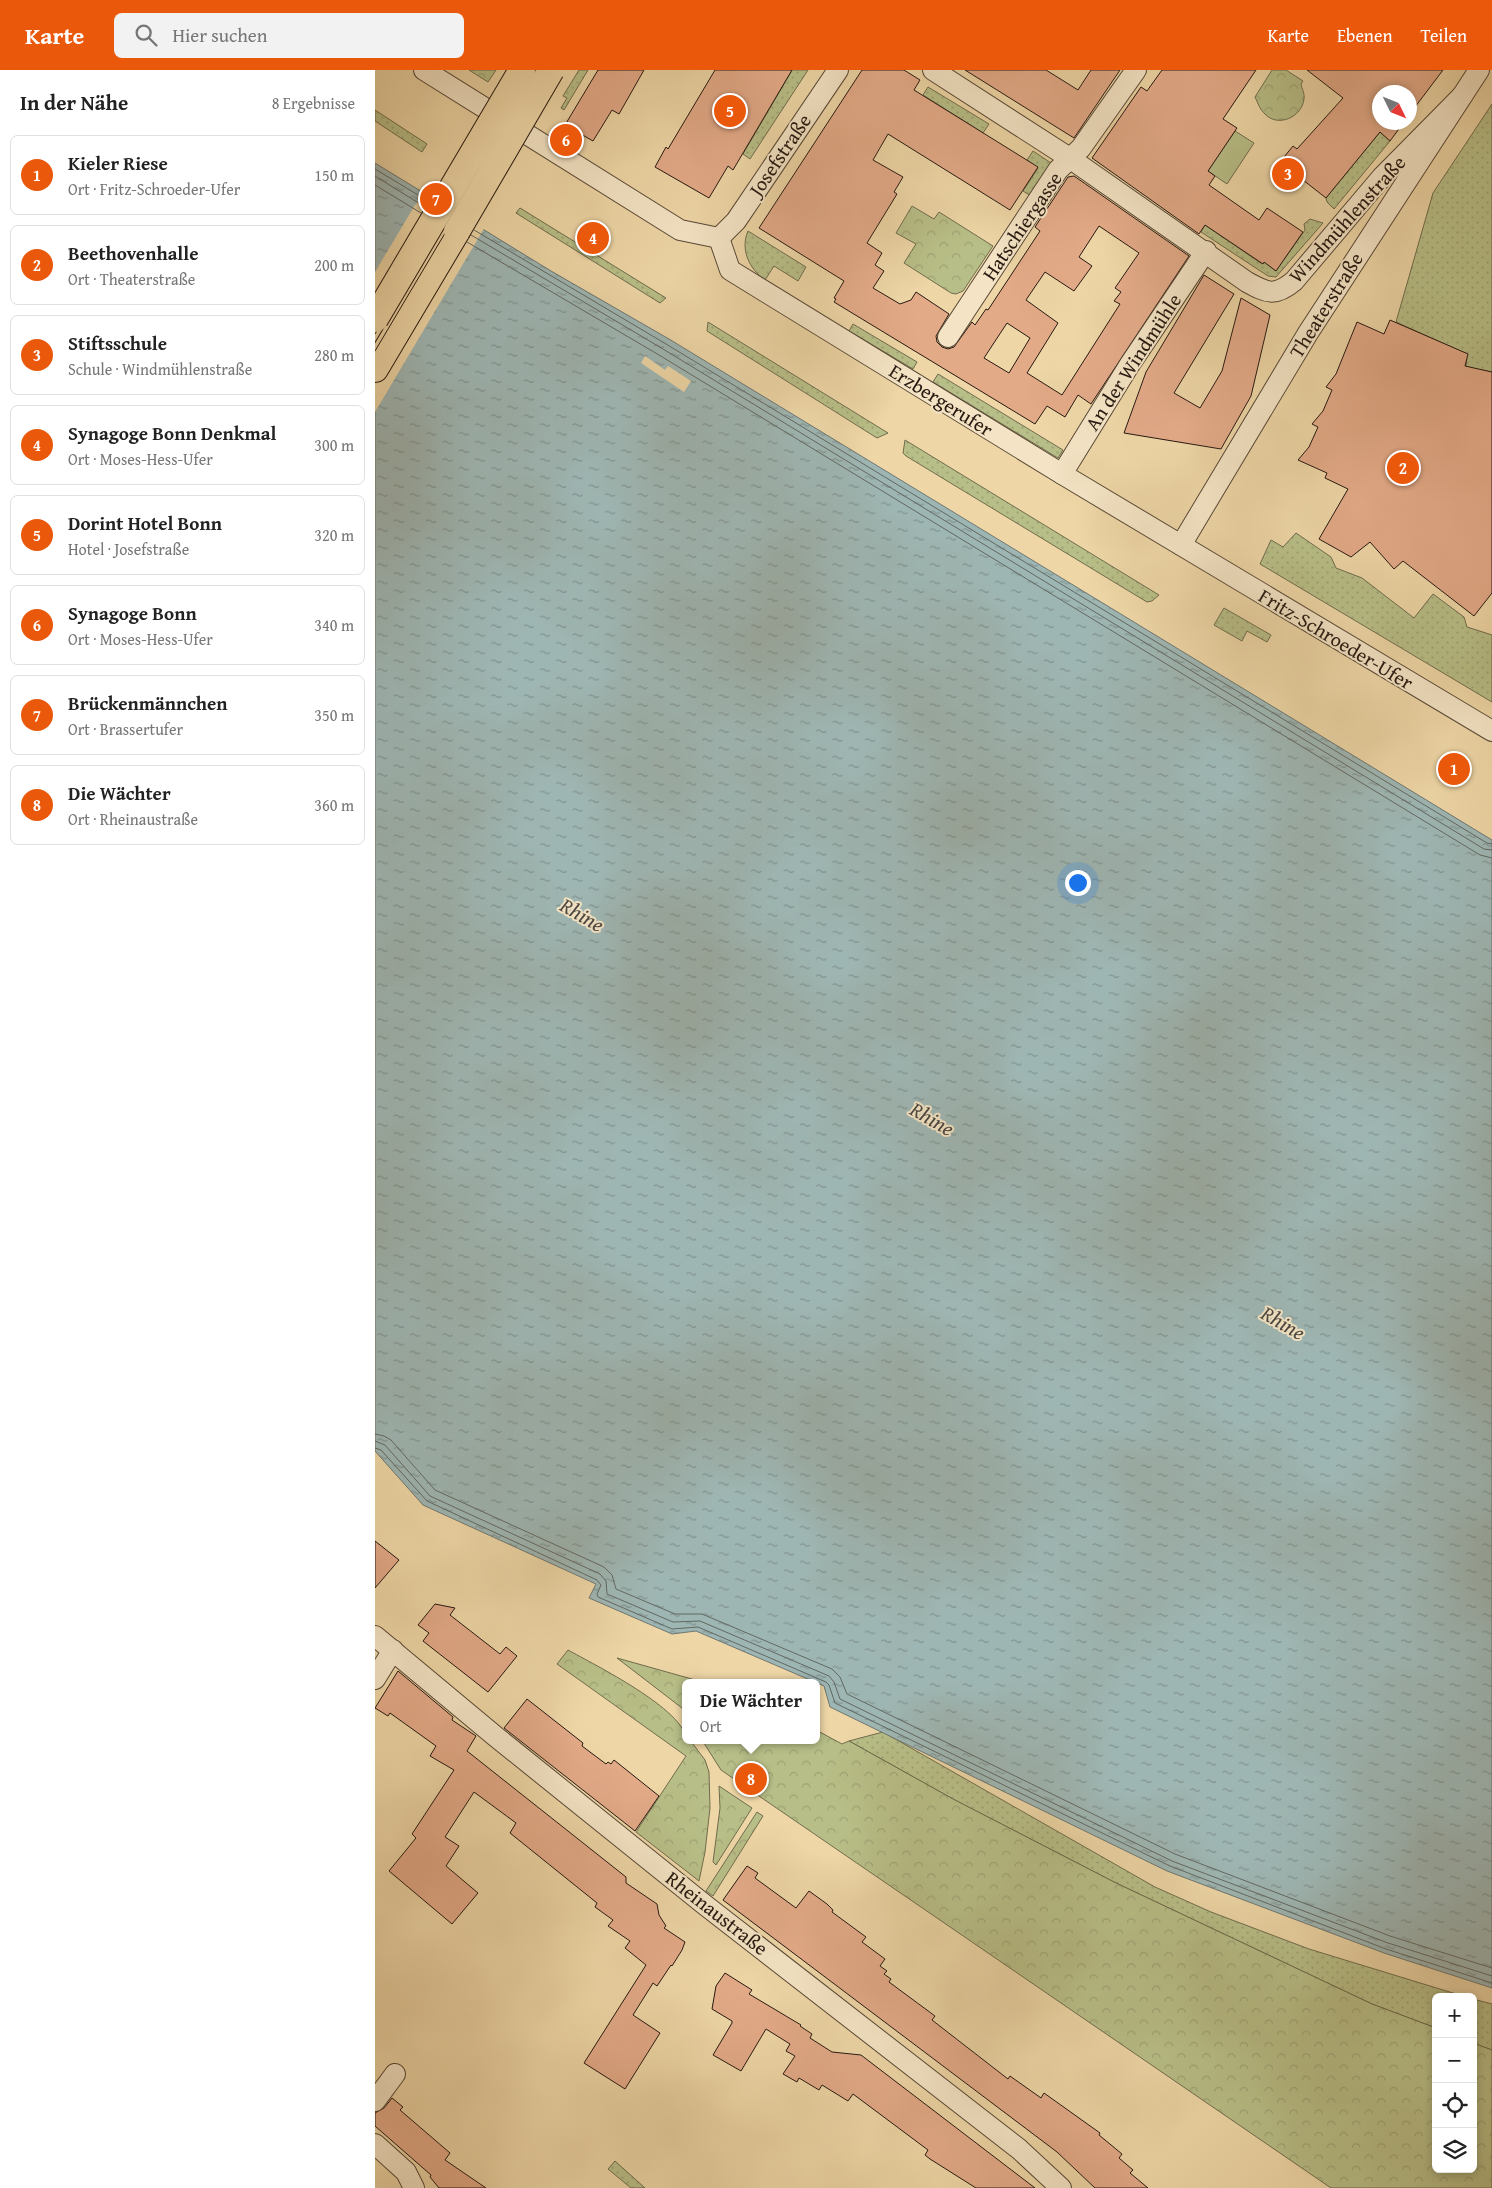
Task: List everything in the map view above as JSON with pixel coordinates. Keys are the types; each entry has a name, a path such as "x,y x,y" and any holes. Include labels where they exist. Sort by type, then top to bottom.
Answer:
{"main road":[{"path":"375,318 522,70"},
{"path":"375,369 551,70"}],"street":[{"path":"424,70 680,230 719,238"},
{"name":"Josefstraße","path":"719,238 736,221 838,70"},
{"name":"Windmühlenstraße","path":"933,70 1071,159 1206,251 1247,282 1264,291 1277,292 1286,288 1304,270 1382,177 1462,96"},
{"name":"Hatschiergasse","path":"948,336 1039,197 1058,170 1081,148 1135,70"},
{"name":"Theaterstraße","path":"1181,546 1308,333 1479,70"},
{"name":"Erzbergerufer","path":"719,238 730,270 1181,546"},
{"name":"An der Windmühle","path":"1062,474 1130,364 1206,251"},
{"name":"Fritz-Schroeder-Ufer","path":"1181,546 1492,731"},
{"name":"Rheinaustraße","path":"375,1636 495,1736 705,1905 1019,2149 1061,2188"},
{"path":"375,1679 393,1650"},
{"path":"375,2101 395,2074"},
{"path":"375,2144 406,2172 414,2188"}],"green space":[{"path":"469,70 496,70 488,82"},
{"path":"579,70 588,70 564,110 561,108 567,98 563,96"},
{"path":"790,70 808,70 750,159 743,154 791,72"},
{"path":"1272,70 1286,70 1303,81 1301,84 1304,99 1299,111 1283,120 1270,118 1265,114 1255,97"},
{"path":"928,87 989,124 983,133 923,95"},
{"path":"1492,104 1492,372 1466,367 1467,354 1396,322 1433,193"},
{"path":"375,110 427,144 422,152 375,121"},
{"path":"1235,131 1254,143 1227,184 1208,171"},
{"path":"1380,132 1390,141 1334,209 1327,202 1326,198"},
{"path":"1033,151 1051,163 1031,196 1023,191 1038,168 1027,160"},
{"path":"912,206 934,219 939,212 993,246 963,291 956,294 951,293 904,263 916,244 896,233"},
{"path":"520,208 666,298 660,303 516,213"},
{"path":"1310,219 1323,223 1276,277 1268,276 1201,232 1205,225 1262,264 1264,262 1276,271 1305,230 1304,224"},
{"path":"748,231 806,267 798,281 774,266 765,280 754,270 747,258 746,252 745,245"},
{"path":"708,322 888,433 877,438 707,331"},
{"path":"853,324 917,362 913,369 849,331"},
{"path":"938,374 1063,450 1058,458 933,382"},
{"path":"905,440 1159,595 1152,601 1147,602 906,456 903,453"},
{"path":"1296,533 1331,557 1336,568 1362,578 1414,618 1433,594 1464,617 1467,627 1492,635 1492,702 1260,564 1271,540 1283,547"},
{"path":"1224,608 1271,635 1267,642 1247,631 1242,641 1214,625"},
{"path":"568,1650 636,1689 671,1715 682,1728 682,1744 693,1744 705,1760 709,1772 710,1808 705,1852 699,1881 636,1832 686,1756 557,1664"},
{"path":"617,1658 692,1679 682,1679 682,1708"},
{"path":"820,1732 842,1744 849,1741 953,1799 1116,1883 1372,2004 1432,2026 1432,2173 1477,2173 1477,2044 1492,2050 1492,2188 1331,2188 721,1770 705,1744 820,1744"},
{"path":"883,1732 1155,1887 1211,1912 1309,1949 1453,1993 1432,1993 1432,2026 1372,2004 1116,1883 953,1799 849,1741"},
{"path":"719,1786 752,1808 716,1865 713,1862 720,1808"},
{"path":"757,1812 763,1816 713,1896 706,1891"},
{"path":"1477,2000 1492,2004 1492,2050 1477,2044"},
{"path":"615,2161 645,2188 631,2188 608,2169"}],"water":[{"name":"Rhine","path":"375,163 551,271 669,339 1492,840 1492,1988 1384,1953 1167,1871 830,1707 824,1686 820,1684 820,1679 808,1679 696,1631 672,1634 589,1598 596,1584 423,1505 375,1451"}],"pier":[{"path":"424,190 485,227 375,412 375,272"},
{"path":"645,356 665,370 668,366 691,381 684,392 641,363"}],"building":[{"path":"598,70 644,70 619,114 612,110 593,141 565,125"},
{"path":"715,70 792,70 733,170 728,166 709,198 655,167 666,147 668,149"},
{"path":"862,70 904,70 920,80 914,90 1038,167 1010,210 888,134 873,160 903,177 894,192 897,194 867,243 882,253 875,265 884,271 873,288 900,304 911,300 916,292 949,314 936,336 937,342 942,347 948,349 954,347 972,322 975,325 986,309 988,310 1040,231 1035,227 1068,177 1074,176 1189,256 1091,404 1078,395 1065,417 1047,406 1035,424 834,302 836,299 834,298 844,281 759,228","holes":["1099,226 1139,253 1115,288 1121,292 1114,301 1120,304 1062,395 1027,373 1058,323 1026,300 1045,272 1074,291 1092,266 1079,257","1007,323 1030,338 1009,373 984,358"]},
{"path":"965,70 1046,70 1078,90 1091,70 1120,70 1074,138"},
{"path":"1162,70 1256,70 1223,119 1237,128 1208,171 1215,176 1209,185 1259,220 1267,208 1303,232 1276,271 1205,225 1199,234 1092,158 1141,87 1147,91"},
{"path":"1307,70 1443,70 1417,104 1417,85 1372,85 1372,130 1398,130 1390,141 1380,132 1326,198 1280,162 1293,146 1297,149 1343,98"},
{"path":"1204,275 1234,294 1174,393 1200,408 1222,371 1241,298 1270,315 1251,396 1221,449 1124,433 1146,372"},
{"path":"1390,320 1468,354 1465,366 1492,372 1492,593 1474,616 1403,561 1394,569 1370,542 1351,557 1319,539 1348,489 1325,478 1327,473 1298,460 1309,447 1318,427 1312,424 1323,411 1332,390 1326,387 1336,374 1357,322 1384,334"},
{"path":"375,1541 399,1560 375,1588"},
{"path":"435,1604 455,1608 450,1615 500,1654 506,1647 517,1656 488,1692 423,1641 429,1633 418,1625"},
{"path":"398,1671 453,1717 452,1720 476,1736 467,1751 626,1877 626,1883 657,1904 659,1915 666,1926 664,1928 685,1942 672,1966 657,1986 653,1983 633,2015 660,2033 625,2089 584,2063 646,1965 625,1948 630,1941 608,1926 613,1920 595,1907 597,1903 510,1833 516,1823 474,1792 445,1837 459,1846 446,1866 478,1893 452,1924 389,1871 416,1838 412,1834 454,1770 430,1756 436,1746 390,1713 388,1716 375,1708"},
{"path":"527,1699 583,1743 582,1746 606,1764 608,1762 611,1764 614,1760 659,1796 635,1831 504,1728"},
{"path":"747,1866 758,1873 755,1878 796,1908 809,1891 827,1904 833,1910 832,1912 866,1937 862,1942 885,1959 880,1966 887,1971 884,1974 891,1979 889,1982 935,2016 932,2020 1008,2079 1010,2076 1041,2098 1044,2093 1100,2133 1099,2135 1122,2154 1119,2158 1133,2170 1130,2173 1148,2188 1095,2188 1057,2152 723,1900"},
{"path":"725,1973 752,1990 749,1994 801,2025 812,2034 810,2038 832,2052 861,2055 1035,2188 976,2188 930,2159 925,2155 928,2150 853,2094 848,2101 822,2085 819,2090 799,2078 797,2082 783,2074 795,2056 786,2051 790,2044 766,2029 741,2071 713,2055 732,2023 732,2021 712,2009 716,1986"},
{"path":"392,2098 403,2107 400,2110 450,2153 445,2160 486,2188 439,2188 430,2177 431,2175 375,2126 375,2113 384,2108"}],"tram line":[{"path":"375,334 531,70"},
{"path":"375,351 542,70"}],"place":[{"name":"Dorint Hotel Bonn","path":"730,111"},
{"name":"Synagoge Bonn","path":"566,140"},
{"name":"Stiftsschule","path":"1288,174"},
{"name":"Brückenmännchen","path":"436,199"},
{"name":"Synagoge Bonn Denkmal","path":"593,238"},
{"name":"Beethovenhalle","path":"1403,468"},
{"name":"Kieler Riese","path":"1454,769"},
{"name":"Die Wächter","path":"751,1779"}]}
